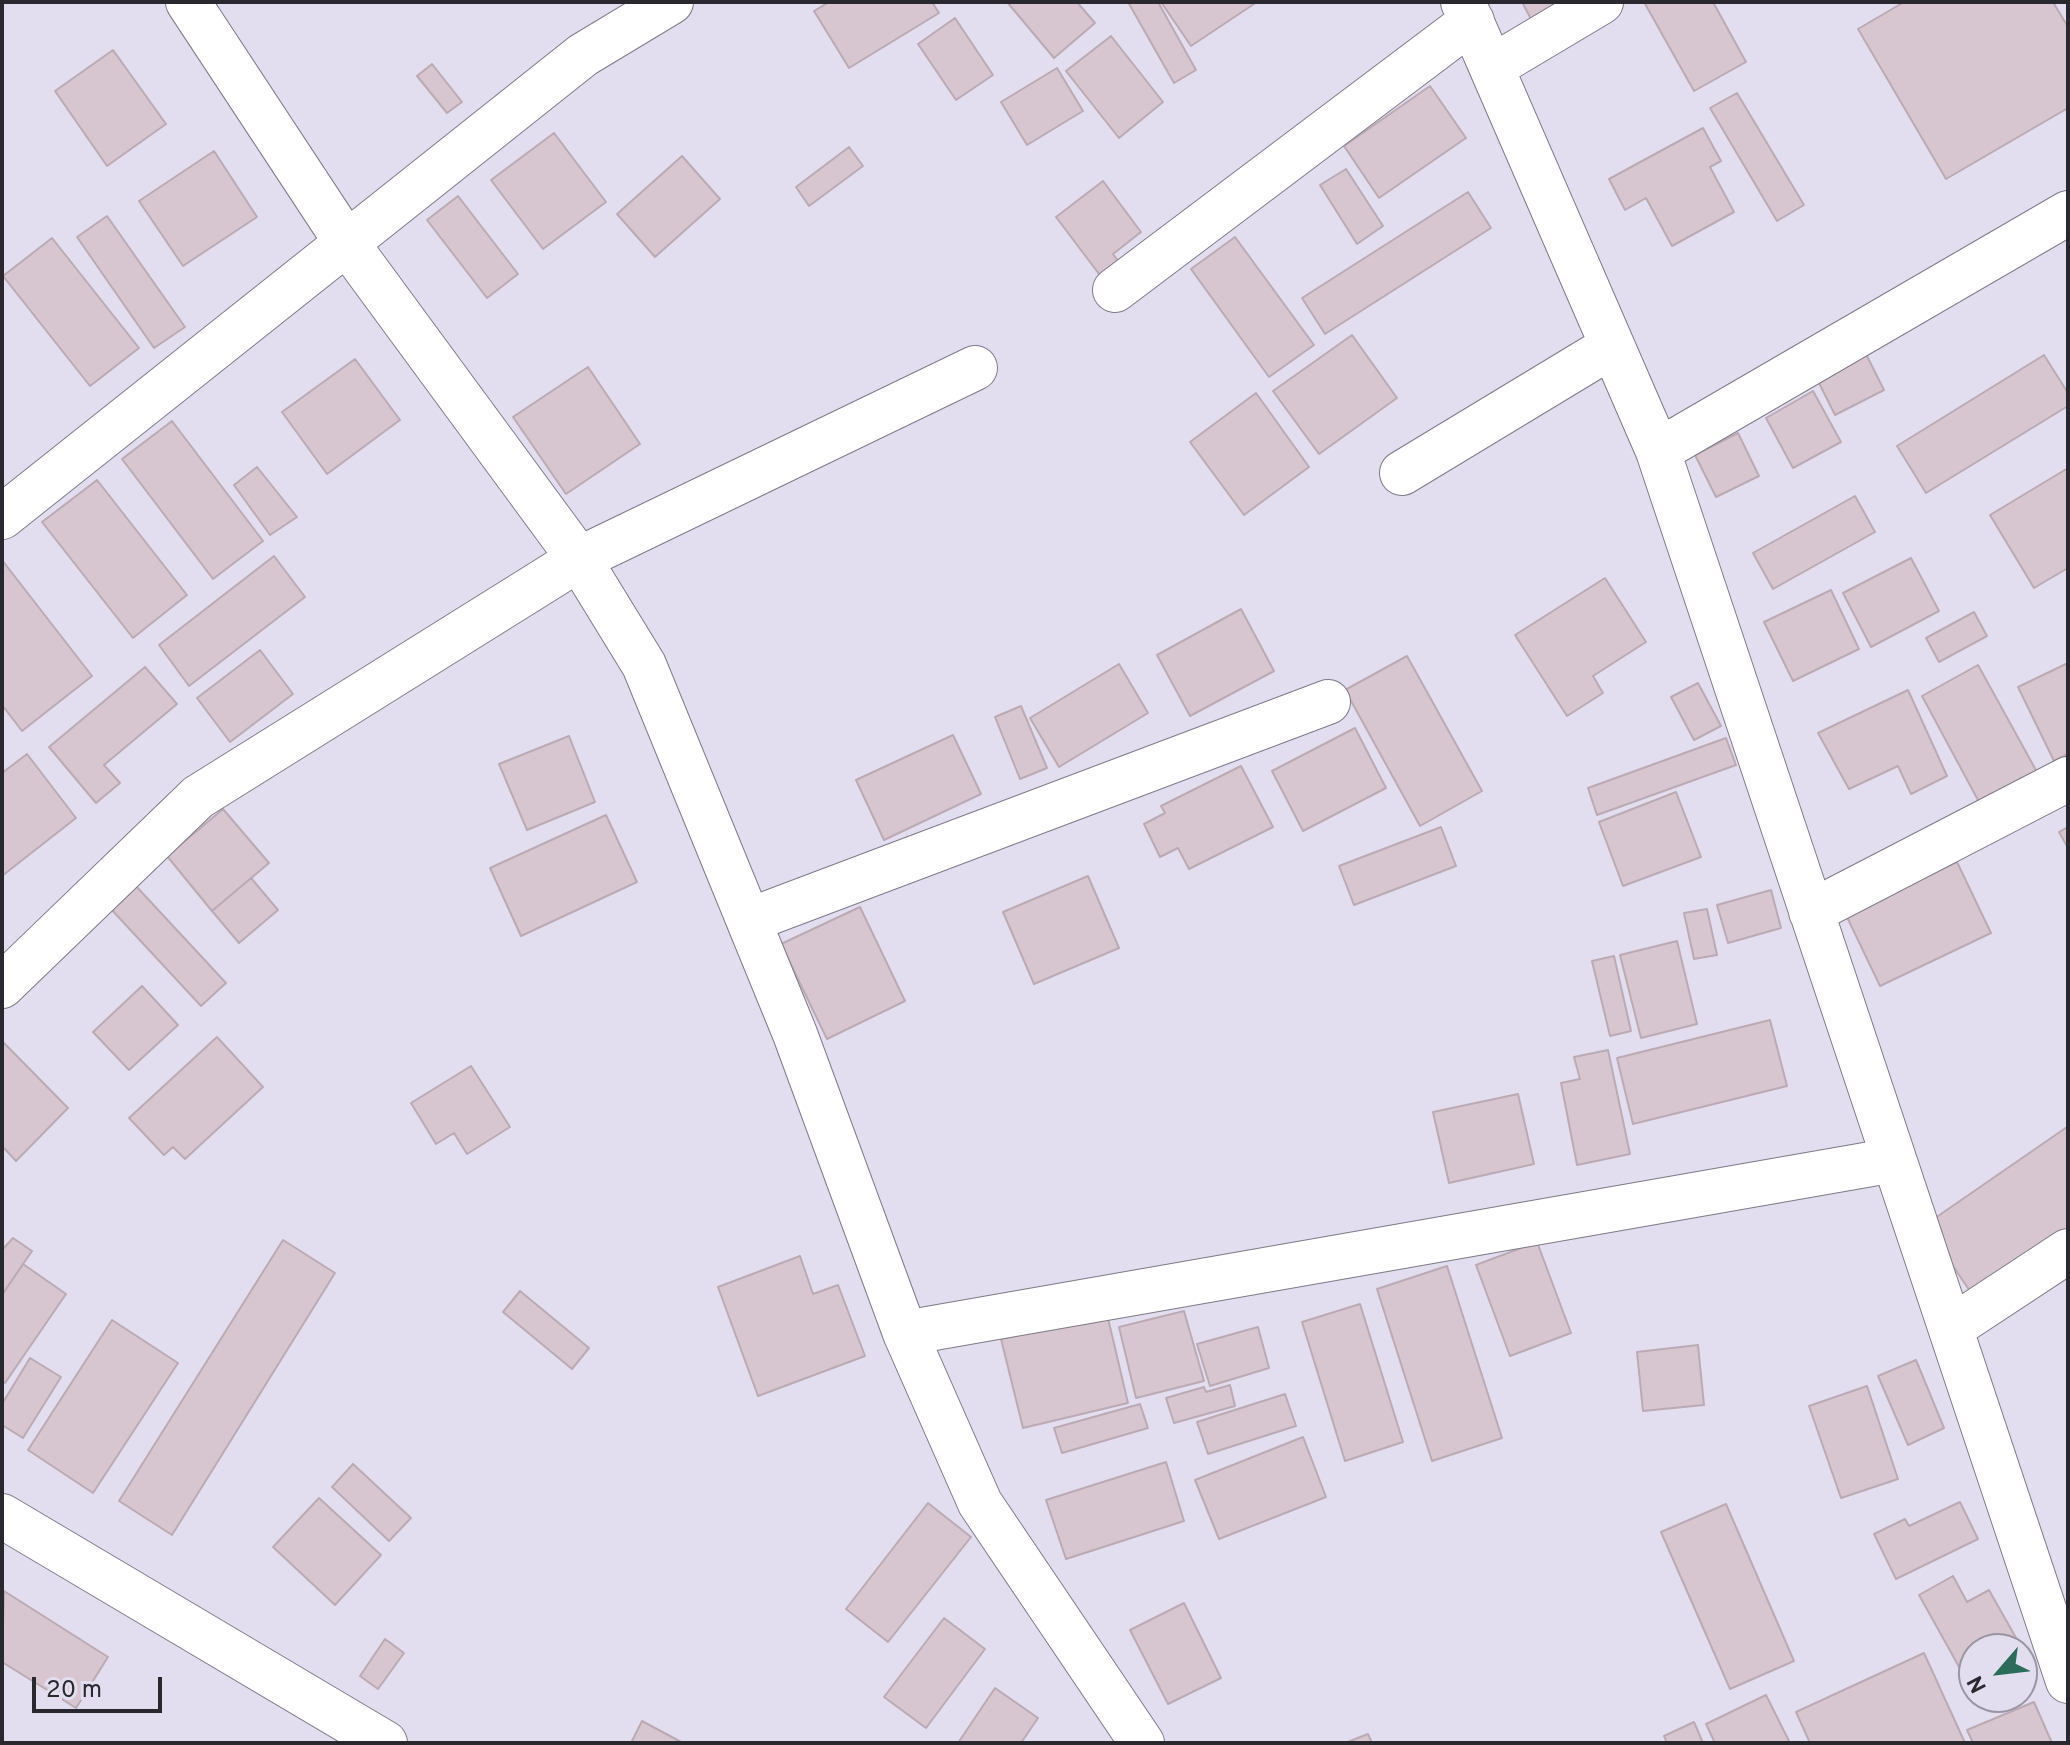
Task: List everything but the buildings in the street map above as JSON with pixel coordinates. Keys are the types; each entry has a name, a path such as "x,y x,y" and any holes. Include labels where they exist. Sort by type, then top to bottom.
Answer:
{"street":[{"path":"188,2 346,242 579,559 644,665 750,920 905,1333 980,1503 1142,1743"},
{"path":"2,517 583,55 671,2"},
{"path":"1492,67 1601,2"},
{"path":"1115,290 1468,12 1658,451 2068,1681"},
{"path":"1658,451 2068,213"},
{"path":"1402,473 1612,346"},
{"path":"2,986 198,797 579,559 975,368"},
{"path":"750,920 1328,702"},
{"path":"1811,912 2068,779"},
{"path":"905,1333 1894,1160"},
{"path":"1951,1328 2068,1251"},
{"path":"2,1516 385,1743"}]}
